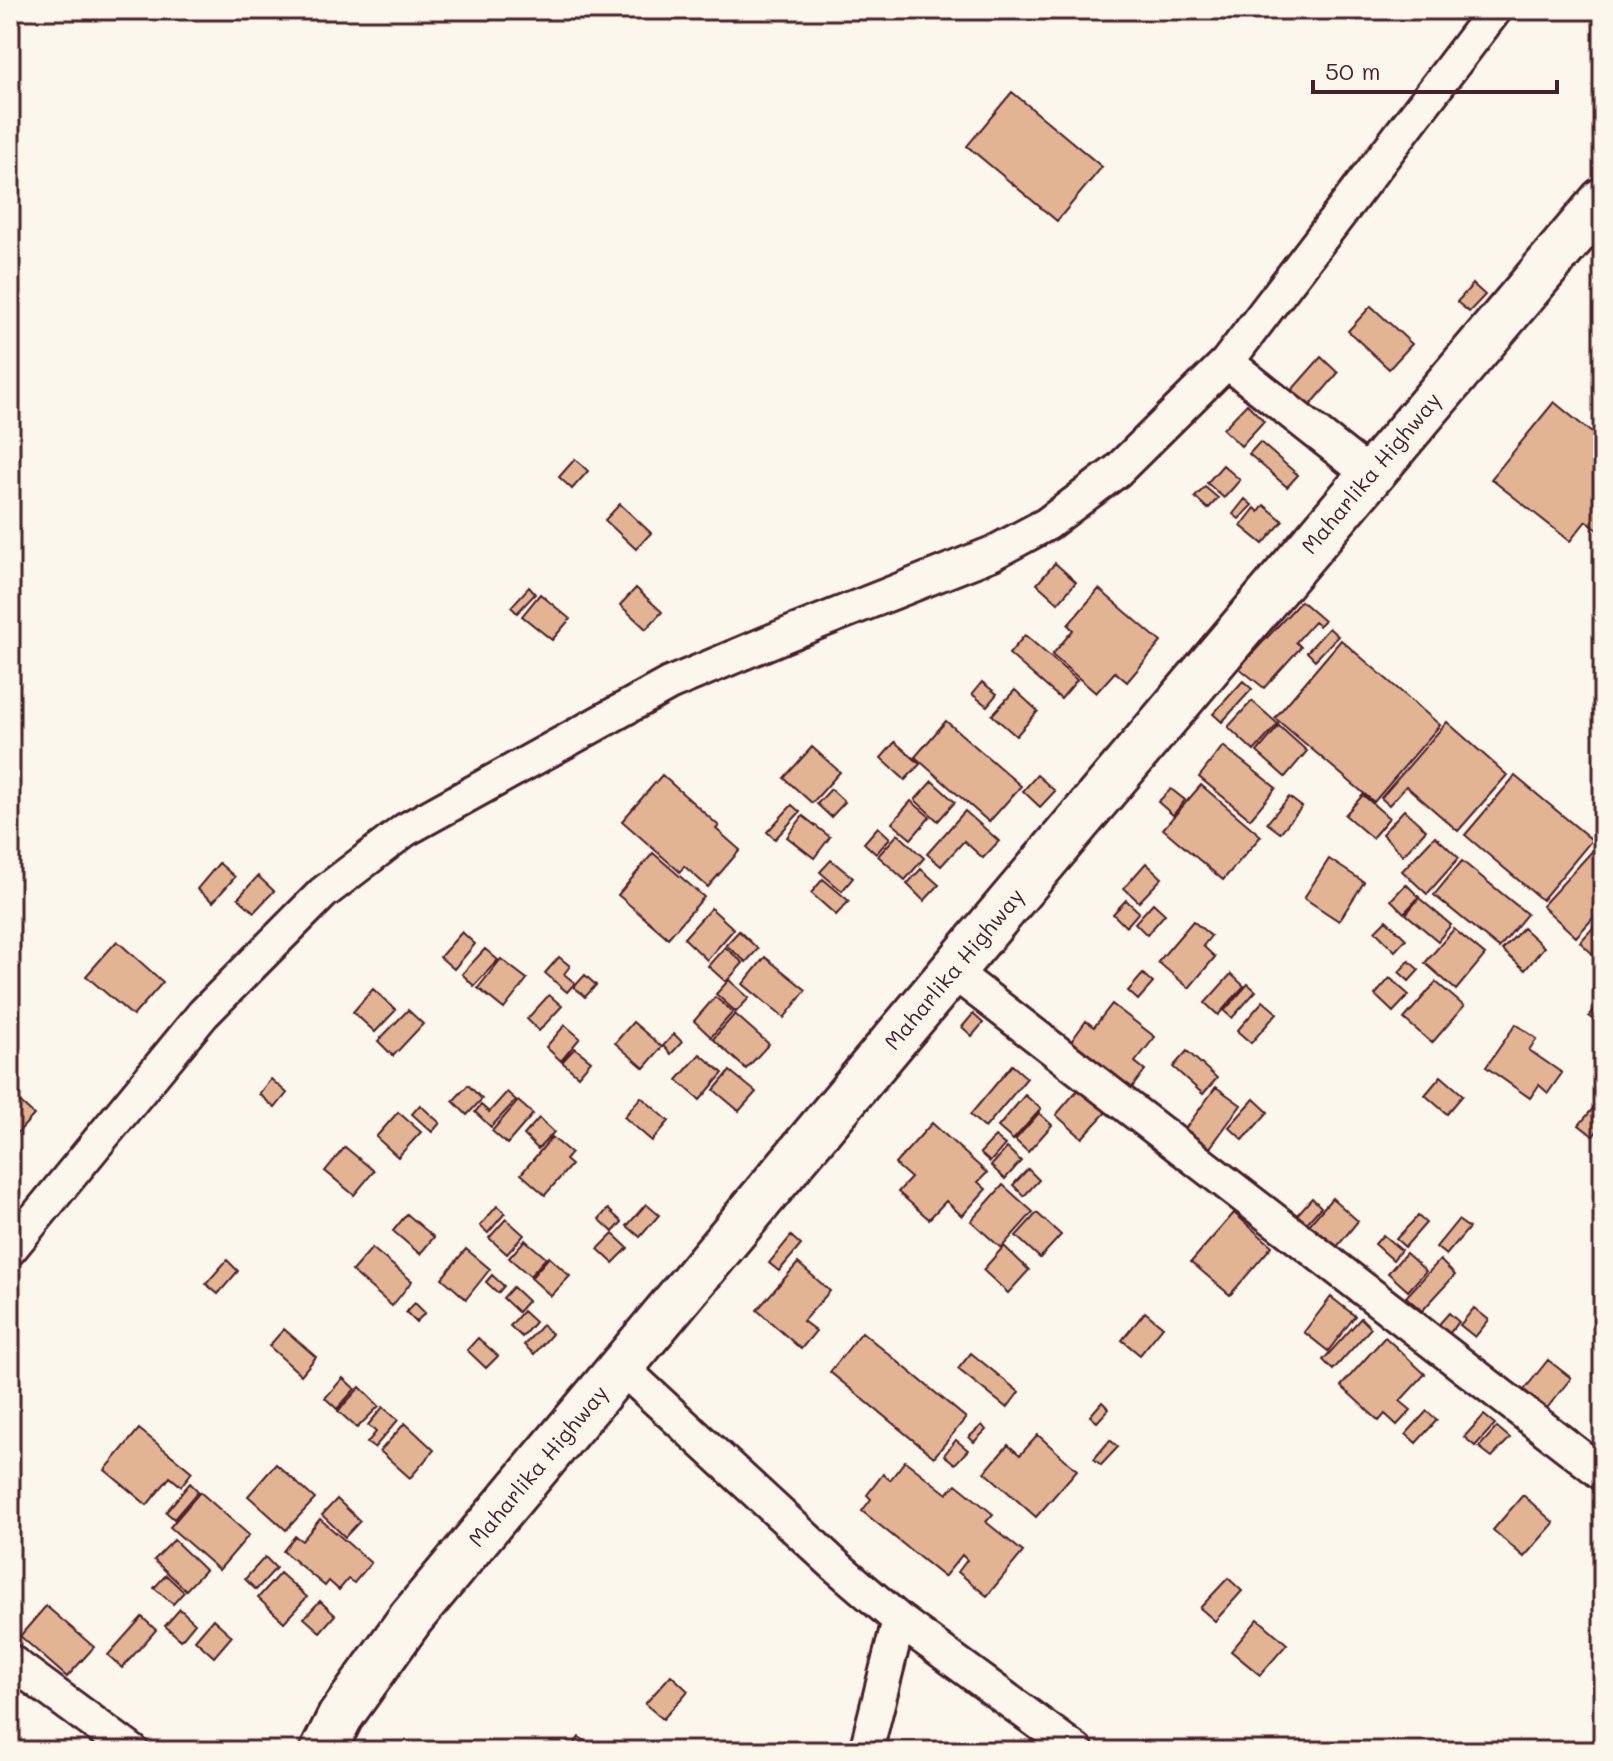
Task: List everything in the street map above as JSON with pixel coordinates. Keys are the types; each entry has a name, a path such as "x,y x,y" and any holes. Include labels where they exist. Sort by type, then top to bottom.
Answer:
{"highway":[{"name":"Maharlika Highway","path":"323,1751 340,1717 411,1618 1603,200"}],"street":[{"path":"10,1249 203,1014 323,893 405,830 669,684 993,553 1047,524 1117,471 1227,362 1495,10"},
{"path":"1227,362 1370,475"},
{"path":"952,971 1603,1474"},
{"path":"621,1367 899,1620 1077,1751"},
{"path":"866,1751 899,1620"},
{"path":"10,1661 132,1751"}],"building":[{"path":"1012,92 1102,167 1057,221 967,146"},
{"path":"1473,284 1485,295 1469,312 1457,302"},
{"path":"1371,306 1412,344 1389,369 1348,331"},
{"path":"1321,357 1338,373 1309,407 1291,391"},
{"path":"1554,402 1603,442 1603,534 1586,521 1570,541 1491,479"},
{"path":"1247,404 1264,421 1241,446 1223,429"},
{"path":"1260,442 1298,475 1287,487 1249,454"},
{"path":"575,459 588,471 572,489 559,477"},
{"path":"1223,465 1240,480 1224,498 1207,483"},
{"path":"1205,487 1218,498 1208,509 1195,497"},
{"path":"1245,499 1252,505 1239,519 1233,514"},
{"path":"620,504 651,533 636,549 605,520"},
{"path":"1264,505 1283,521 1263,544 1241,526 1255,508 1259,512"},
{"path":"1055,563 1076,582 1058,603 1037,584"},
{"path":"529,587 535,594 517,613 511,607"},
{"path":"636,588 662,612 646,629 620,605"},
{"path":"1099,589 1161,642 1127,682 1115,672 1096,693 1052,655 1073,630 1068,625"},
{"path":"540,594 570,619 552,640 522,616"},
{"path":"1301,601 1324,621 1319,626 1314,622 1296,642 1301,647 1264,688 1239,668"},
{"path":"1329,628 1338,636 1315,660 1307,652"},
{"path":"1025,635 1077,680 1061,699 1009,654"},
{"path":"1341,640 1440,725 1374,802 1275,718"},
{"path":"1243,681 1252,689 1222,722 1213,714"},
{"path":"982,682 997,694 987,706 972,694"},
{"path":"1015,690 1038,711 1016,736 992,715"},
{"path":"1252,701 1278,724 1254,751 1228,727"},
{"path":"946,721 1021,786 989,822 915,757"},
{"path":"1447,722 1507,775 1458,831 1406,786 1389,805 1381,798"},
{"path":"1279,726 1307,751 1285,777 1257,752"},
{"path":"895,742 920,764 905,780 881,758"},
{"path":"1223,746 1276,788 1250,819 1199,777"},
{"path":"812,747 840,772 812,803 784,778"},
{"path":"662,775 719,826 716,829 740,850 708,887 684,866 680,872 622,821"},
{"path":"1037,775 1055,791 1040,807 1023,791"},
{"path":"1515,776 1592,840 1542,900 1465,835"},
{"path":"932,781 955,802 938,821 915,800"},
{"path":"1201,785 1261,836 1223,880 1163,829"},
{"path":"831,789 845,802 831,817 817,804"},
{"path":"1171,789 1185,800 1173,815 1158,802"},
{"path":"1363,795 1389,818 1372,838 1345,815"},
{"path":"1289,797 1302,807 1280,833 1267,823"},
{"path":"911,801 930,817 911,839 892,823"},
{"path":"792,805 800,812 775,839 767,832"},
{"path":"1404,810 1426,830 1403,855 1382,834"},
{"path":"965,811 999,841 983,858 964,841 941,866 927,854"},
{"path":"803,816 830,837 814,858 787,837"},
{"path":"878,827 890,838 876,854 864,843"},
{"path":"898,834 924,858 905,880 878,856"},
{"path":"1435,836 1459,858 1427,894 1402,871"},
{"path":"1597,846 1603,851 1603,907 1576,937 1542,906"},
{"path":"653,853 704,897 668,938 618,895"},
{"path":"1329,859 1364,882 1339,921 1304,898"},
{"path":"831,860 853,878 842,891 820,872"},
{"path":"1462,861 1527,914 1499,948 1434,895"},
{"path":"219,863 235,877 213,902 197,889"},
{"path":"1146,863 1162,878 1139,902 1124,888"},
{"path":"921,869 939,885 924,901 907,884"},
{"path":"258,876 274,891 254,912 238,898"},
{"path":"823,879 849,901 836,915 811,893"},
{"path":"1406,884 1419,897 1404,913 1391,900"},
{"path":"1419,898 1451,925 1438,941 1406,914"},
{"path":"1126,900 1139,912 1126,927 1113,914"},
{"path":"1153,903 1165,914 1147,935 1135,923"},
{"path":"711,908 734,929 707,960 684,938"},
{"path":"1603,917 1603,964 1580,942"},
{"path":"1386,920 1406,939 1395,951 1375,931"},
{"path":"1193,921 1211,936 1203,946 1215,957 1189,988 1158,962"},
{"path":"1523,928 1544,947 1525,970 1502,950"},
{"path":"1454,929 1485,955 1456,990 1425,963"},
{"path":"739,931 758,949 746,962 726,945"},
{"path":"462,932 475,944 454,969 440,957"},
{"path":"117,941 163,982 133,1016 86,976"},
{"path":"725,947 743,963 726,982 708,966"},
{"path":"485,949 498,960 474,986 462,974"},
{"path":"559,957 570,966 564,974 575,983 567,992 545,973"},
{"path":"765,957 806,990 784,1018 743,984"},
{"path":"501,959 527,979 504,1009 478,988"},
{"path":"1409,961 1419,970 1409,981 1399,972"},
{"path":"1143,974 1153,983 1138,1000 1128,991"},
{"path":"1231,974 1244,986 1218,1015 1205,1003"},
{"path":"585,975 596,985 585,997 574,987"},
{"path":"1390,978 1409,995 1393,1012 1375,995"},
{"path":"729,980 749,998 736,1012 716,994"},
{"path":"1436,982 1464,1006 1432,1043 1404,1019"},
{"path":"1248,984 1256,991 1232,1018 1224,1011"},
{"path":"373,989 396,1010 375,1032 353,1012"},
{"path":"549,995 562,1006 539,1031 527,1019"},
{"path":"715,997 733,1012 711,1037 694,1021"},
{"path":"1263,1001 1277,1013 1251,1043 1237,1031"},
{"path":"1602,1001 1603,1027 1602,1028 1589,1016"},
{"path":"1112,1004 1155,1037 1135,1062 1145,1070 1130,1090 1070,1043 1086,1021 1094,1027"},
{"path":"408,1010 423,1024 393,1056 378,1041"},
{"path":"735,1014 769,1044 746,1069 713,1039"},
{"path":"973,1014 983,1023 972,1036 962,1027"},
{"path":"633,1022 662,1047 644,1068 615,1043"},
{"path":"1516,1024 1537,1039 1529,1050 1562,1073 1548,1093 1539,1085 1530,1098 1486,1067"},
{"path":"565,1025 580,1038 561,1061 546,1047"},
{"path":"674,1034 682,1042 671,1054 663,1046"},
{"path":"575,1048 591,1061 578,1076 562,1062"},
{"path":"1603,1049 1603,1069 1594,1061"},
{"path":"1187,1051 1217,1078 1203,1094 1173,1067"},
{"path":"700,1054 723,1073 700,1100 677,1080"},
{"path":"1012,1065 1027,1078 985,1128 970,1115"},
{"path":"730,1071 756,1092 739,1111 714,1090"},
{"path":"1441,1076 1463,1095 1447,1114 1425,1095"},
{"path":"271,1079 287,1093 275,1108 259,1094"},
{"path":"468,1085 482,1099 467,1115 453,1101"},
{"path":"1080,1087 1107,1111 1082,1138 1056,1115"},
{"path":"1216,1087 1241,1105 1204,1156 1179,1137"},
{"path":"507,1092 516,1100 491,1127 475,1112 481,1105 489,1112"},
{"path":"1025,1095 1041,1109 1013,1140 998,1127"},
{"path":"14,1097 34,1115 11,1140 10,1102"},
{"path":"641,1097 669,1121 652,1141 624,1117"},
{"path":"1254,1099 1268,1112 1243,1140 1229,1127"},
{"path":"518,1101 533,1114 507,1144 492,1131"},
{"path":"420,1105 440,1123 432,1132 412,1114"},
{"path":"1595,1106 1603,1113 1603,1124 1593,1136 1579,1125"},
{"path":"398,1112 421,1132 398,1157 376,1137"},
{"path":"1039,1113 1052,1125 1028,1152 1015,1140"},
{"path":"539,1118 554,1132 538,1149 524,1135"},
{"path":"932,1123 987,1173 978,1182 986,1189 962,1216 946,1201 929,1219 898,1192 911,1178 895,1164"},
{"path":"552,1137 571,1153 565,1160 571,1165 545,1195 521,1174"},
{"path":"995,1137 1005,1145 990,1162 980,1153"},
{"path":"345,1147 374,1171 354,1195 325,1171"},
{"path":"1007,1148 1021,1161 1005,1179 991,1166"},
{"path":"1028,1169 1039,1180 1024,1196 1013,1185"},
{"path":"1003,1185 1033,1212 1001,1248 971,1221"},
{"path":"1312,1198 1321,1207 1306,1224 1297,1215"},
{"path":"1332,1198 1358,1221 1336,1248 1309,1225"},
{"path":"646,1204 659,1215 640,1237 627,1226"},
{"path":"497,1206 505,1213 488,1233 480,1226"},
{"path":"608,1209 622,1222 613,1232 599,1219"},
{"path":"1037,1213 1061,1235 1040,1258 1016,1236"},
{"path":"1234,1213 1272,1246 1230,1295 1191,1262"},
{"path":"407,1214 434,1237 420,1254 393,1231"},
{"path":"1418,1216 1426,1223 1405,1247 1396,1239"},
{"path":"506,1219 524,1235 507,1254 489,1238"},
{"path":"1458,1220 1469,1228 1446,1255 1436,1247"},
{"path":"613,1234 628,1248 613,1263 598,1249"},
{"path":"1383,1235 1401,1250 1393,1260 1375,1244"},
{"path":"791,1236 801,1245 779,1271 769,1263"},
{"path":"525,1240 546,1258 530,1276 509,1258"},
{"path":"1004,1246 1029,1270 1008,1293 983,1270"},
{"path":"372,1248 412,1281 392,1306 352,1271"},
{"path":"466,1249 490,1269 466,1299 442,1278"},
{"path":"1406,1253 1426,1271 1408,1291 1388,1273"},
{"path":"549,1257 570,1276 551,1296 531,1278"},
{"path":"227,1260 238,1271 218,1294 206,1284"},
{"path":"1440,1260 1455,1275 1422,1311 1406,1297"},
{"path":"798,1263 830,1291 803,1321 816,1331 801,1349 757,1310"},
{"path":"492,1275 504,1286 498,1293 486,1282"},
{"path":"513,1287 528,1301 518,1312 503,1298"},
{"path":"1331,1297 1355,1316 1328,1351 1304,1332"},
{"path":"415,1303 425,1313 416,1322 406,1312"},
{"path":"1474,1308 1489,1320 1475,1337 1460,1325"},
{"path":"523,1311 535,1322 522,1337 510,1326"},
{"path":"1145,1312 1163,1327 1140,1355 1122,1340"},
{"path":"1449,1313 1459,1322 1443,1341 1433,1331"},
{"path":"1361,1318 1371,1328 1333,1370 1323,1360"},
{"path":"542,1325 552,1334 534,1354 524,1345"},
{"path":"284,1329 316,1357 301,1375 269,1346"},
{"path":"862,1332 966,1418 934,1457 830,1372"},
{"path":"1385,1337 1425,1374 1400,1401 1411,1410 1397,1425 1385,1414 1379,1421 1341,1386"},
{"path":"478,1338 498,1356 486,1368 467,1350"},
{"path":"971,1353 1019,1392 1007,1408 958,1369"},
{"path":"1548,1360 1571,1378 1547,1408 1524,1390"},
{"path":"343,1378 355,1389 337,1409 325,1398"},
{"path":"360,1387 379,1406 357,1428 338,1411"},
{"path":"1102,1402 1109,1409 1097,1422 1090,1416"},
{"path":"383,1407 398,1420 374,1448 367,1443 376,1432 368,1425"},
{"path":"1427,1411 1437,1420 1416,1443 1406,1434"},
{"path":"1484,1415 1495,1424 1475,1446 1464,1437"},
{"path":"405,1423 434,1450 410,1478 380,1451"},
{"path":"982,1425 986,1430 974,1442 969,1437"},
{"path":"1497,1427 1510,1438 1492,1457 1479,1447"},
{"path":"139,1429 192,1472 181,1486 170,1477 147,1505 105,1470"},
{"path":"1038,1435 1077,1470 1036,1517 985,1472 1008,1445 1020,1455"},
{"path":"956,1440 968,1450 955,1464 944,1455"},
{"path":"1110,1440 1118,1447 1101,1465 1094,1459"},
{"path":"905,1461 947,1494 956,1484 993,1514 986,1522 1023,1552 987,1596 958,1572 967,1560 962,1555 944,1577 862,1511 871,1499 867,1495 883,1474 890,1480"},
{"path":"276,1464 315,1499 286,1530 248,1496"},
{"path":"190,1483 198,1491 174,1519 166,1512"},
{"path":"200,1492 249,1535 219,1570 170,1527"},
{"path":"1523,1495 1554,1523 1524,1557 1493,1530"},
{"path":"337,1499 360,1521 345,1537 322,1515"},
{"path":"320,1519 371,1563 354,1583 348,1579 339,1590 329,1581 325,1586 283,1551 295,1536 302,1541"},
{"path":"174,1540 205,1570 186,1590 154,1560"},
{"path":"265,1557 276,1568 256,1590 245,1579"},
{"path":"280,1573 307,1597 284,1622 258,1598"},
{"path":"166,1575 184,1592 173,1604 154,1588"},
{"path":"1228,1578 1242,1591 1215,1621 1200,1608"},
{"path":"320,1601 335,1615 320,1632 304,1618"},
{"path":"46,1606 94,1647 67,1677 20,1636"},
{"path":"180,1609 195,1623 181,1640 165,1626"},
{"path":"142,1617 156,1630 122,1668 108,1655"},
{"path":"213,1619 232,1636 214,1657 195,1640"},
{"path":"1258,1619 1287,1644 1260,1675 1231,1651"},
{"path":"671,1675 688,1691 663,1719 645,1704"},
{"path":"579,1737 601,1751 569,1751"}]}
